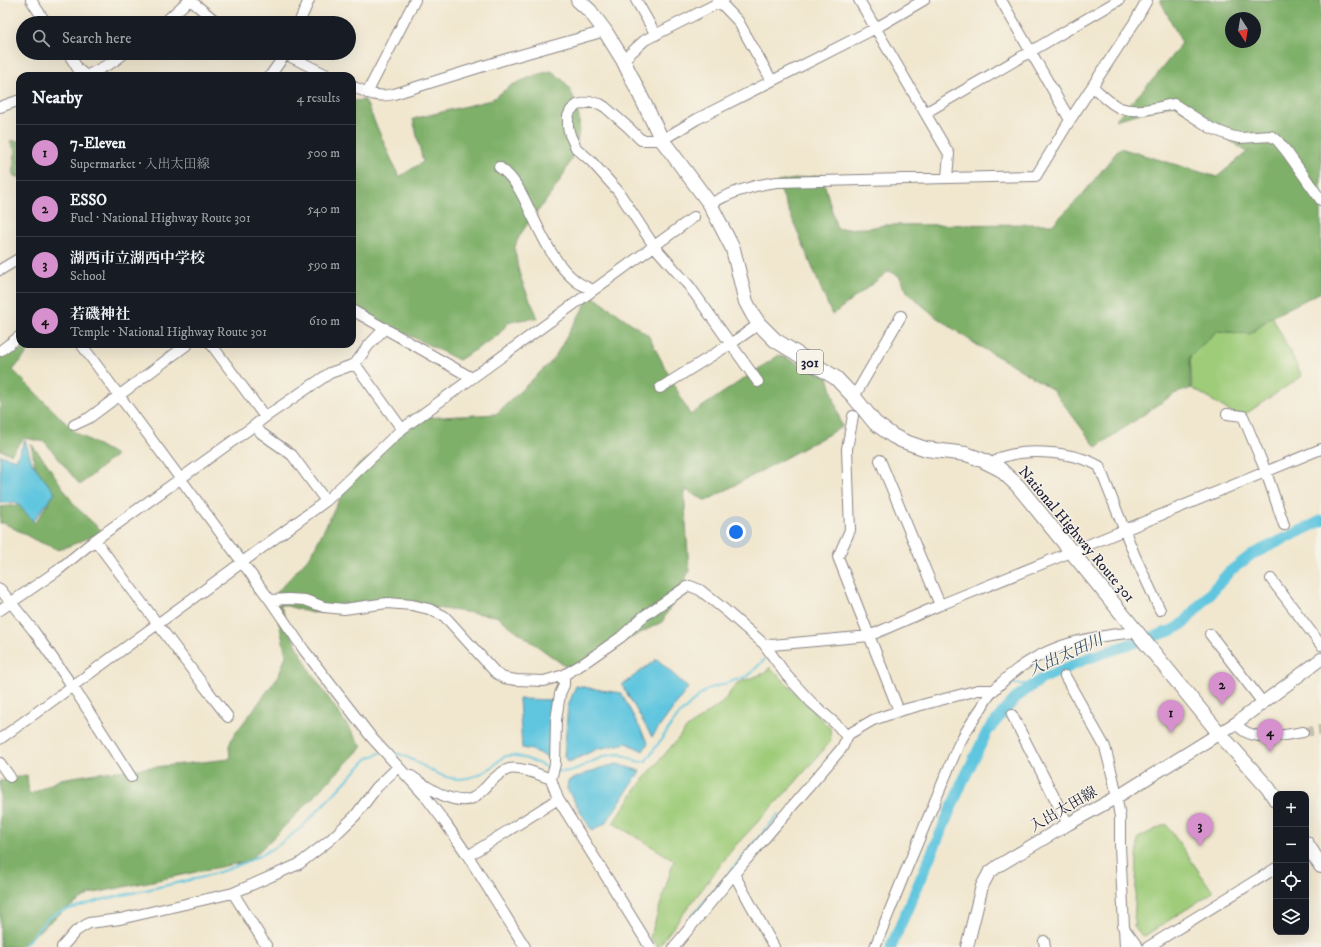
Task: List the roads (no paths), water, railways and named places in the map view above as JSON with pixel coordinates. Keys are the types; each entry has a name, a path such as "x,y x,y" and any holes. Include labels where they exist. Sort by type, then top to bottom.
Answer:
{"highway":[{"name":"National Highway Route 301","path":"578,0 590,11 605,31 623,60 662,140 710,204 732,249 746,302 759,324 775,340 836,378 875,423 893,436 926,449 966,454 992,464 1000,469 1018,486 1219,733 1273,796"},
{"path":"1309,850 1321,866"}],"main road":[{"name":"入出太田線","path":"966,947 982,886 989,873 998,866 1068,824 1117,797 1236,723 1321,659"}],"street":[{"path":"30,0 41,16"},
{"path":"172,16 189,0 209,16"},
{"path":"302,16 309,0"},
{"path":"367,93 415,0"},
{"path":"636,0 656,35"},
{"path":"859,0 949,154 947,177"},
{"path":"758,382 732,343 690,287 654,246 618,191 576,148 568,127 568,116 571,110 577,105 591,102 600,104 641,140 662,140 697,119 876,28 924,0"},
{"path":"1001,0 1070,120"},
{"path":"925,113 1119,0"},
{"path":"710,204 723,197 760,184 777,182 1036,176 1070,120 1134,23 1147,0"},
{"path":"623,60 645,40 720,1 738,21 772,81"},
{"path":"356,88 367,93 383,97 503,60 605,31"},
{"path":"72,60 78,69 84,72"},
{"path":"96,72 114,60"},
{"path":"273,72 280,60"},
{"path":"298,60 321,72"},
{"path":"1092,87 1119,108 1127,110 1150,110 1174,104 1211,128 1231,136 1240,138 1271,136 1277,140 1287,152 1321,200"},
{"path":"0,107 16,101"},
{"path":"499,167 515,182 540,233 560,264 577,282 593,290"},
{"path":"0,739 326,501 402,429 694,217"},
{"path":"0,270 16,261"},
{"path":"356,312 472,378"},
{"path":"854,397 901,316"},
{"path":"660,388 732,343 759,324"},
{"path":"0,610 57,571 94,540 255,426 265,417 330,372 355,364 368,346 385,328"},
{"path":"0,351 16,339"},
{"path":"84,348 241,563 270,600 309,656 372,738 397,768 425,796 446,824 468,856 525,947"},
{"path":"74,425 88,418 183,348"},
{"path":"214,348 265,417"},
{"path":"355,364 402,429"},
{"path":"1227,414 1243,416 1266,472 1284,525"},
{"path":"854,416 847,449 850,530 838,557 899,712"},
{"path":"255,426 261,433 292,454 326,501"},
{"path":"764,644 772,645 869,636 940,605 1321,449"},
{"path":"992,464 1001,458 1012,455 1043,452 1066,455 1099,466 1134,554 1160,610"},
{"path":"880,460 940,605"},
{"path":"94,540 228,716"},
{"path":"1271,580 1321,645"},
{"path":"270,600 289,598 305,600 324,607 344,610 387,604 412,605 429,609 444,616 496,673 504,678 544,681 564,675 584,663 621,637 644,616 688,586 700,590 764,644 786,676 811,702 838,726 847,737"},
{"path":"0,589 73,687 131,777"},
{"path":"875,947 958,746 968,727 994,690 1016,670 1057,647 1078,640 1137,632"},
{"path":"1210,634 1263,703"},
{"path":"564,675 564,686 560,694 556,720 555,764 550,779 558,799 650,947"},
{"path":"1065,676 1105,747 1117,797 1120,817 1125,947"},
{"path":"674,947 734,874 842,748 849,734 873,720 899,712 978,690 994,690"},
{"path":"1012,715 1068,824"},
{"path":"1236,723 1239,729 1250,734 1262,736 1303,732"},
{"path":"0,763 10,777"},
{"path":"397,768 406,772 436,792 461,800 473,798 501,773 508,769 513,768 527,771 550,779"},
{"path":"62,947 76,931 89,923 120,919 233,893 299,864 355,816 377,787 397,768"},
{"path":"468,856 558,799"},
{"path":"1148,947 1273,870"},
{"path":"734,874 774,947"},
{"path":"233,893 267,947"},
{"path":"1124,927 1138,947"}],"water":[{"path":"25,440 32,463 55,493 33,521 16,502 0,503 0,455 16,460"},
{"path":"657,659 688,688 652,737 622,685"},
{"path":"576,686 621,693 648,743 643,751 627,743 597,749 569,762 564,756 568,706"},
{"path":"519,699 554,700 549,758 532,750 522,748"},
{"path":"617,764 640,771 606,823 592,831 567,789 568,781 600,768"}],"waterway":[{"name":"入出太田川","path":"891,947 962,783 987,732 1018,696 1040,680 1086,659 1173,630 1184,623 1229,572 1251,555 1321,521"},
{"path":"556,771 569,771 603,757 617,754 642,762 646,761 677,717 700,695 708,689 748,676 765,659"},
{"path":"1006,684 1024,684 1031,686"},
{"path":"390,752 407,757 440,775 458,779 480,774 488,770 502,758 508,756 527,759 550,769"},
{"path":"24,947 48,918 59,912 101,900 199,878 226,870 249,861 276,847 302,827 367,759 380,753"},
{"path":"666,947 779,814"}],"tunnel":[{"path":"1303,732 1321,730"}],"place":[{"name":"ESSO","path":"1222,705"},
{"name":"7-Eleven","path":"1171,733"},
{"name":"若磯神社","path":"1270,752"},
{"name":"湖西市立湖西中学校","path":"1200,846"}]}
